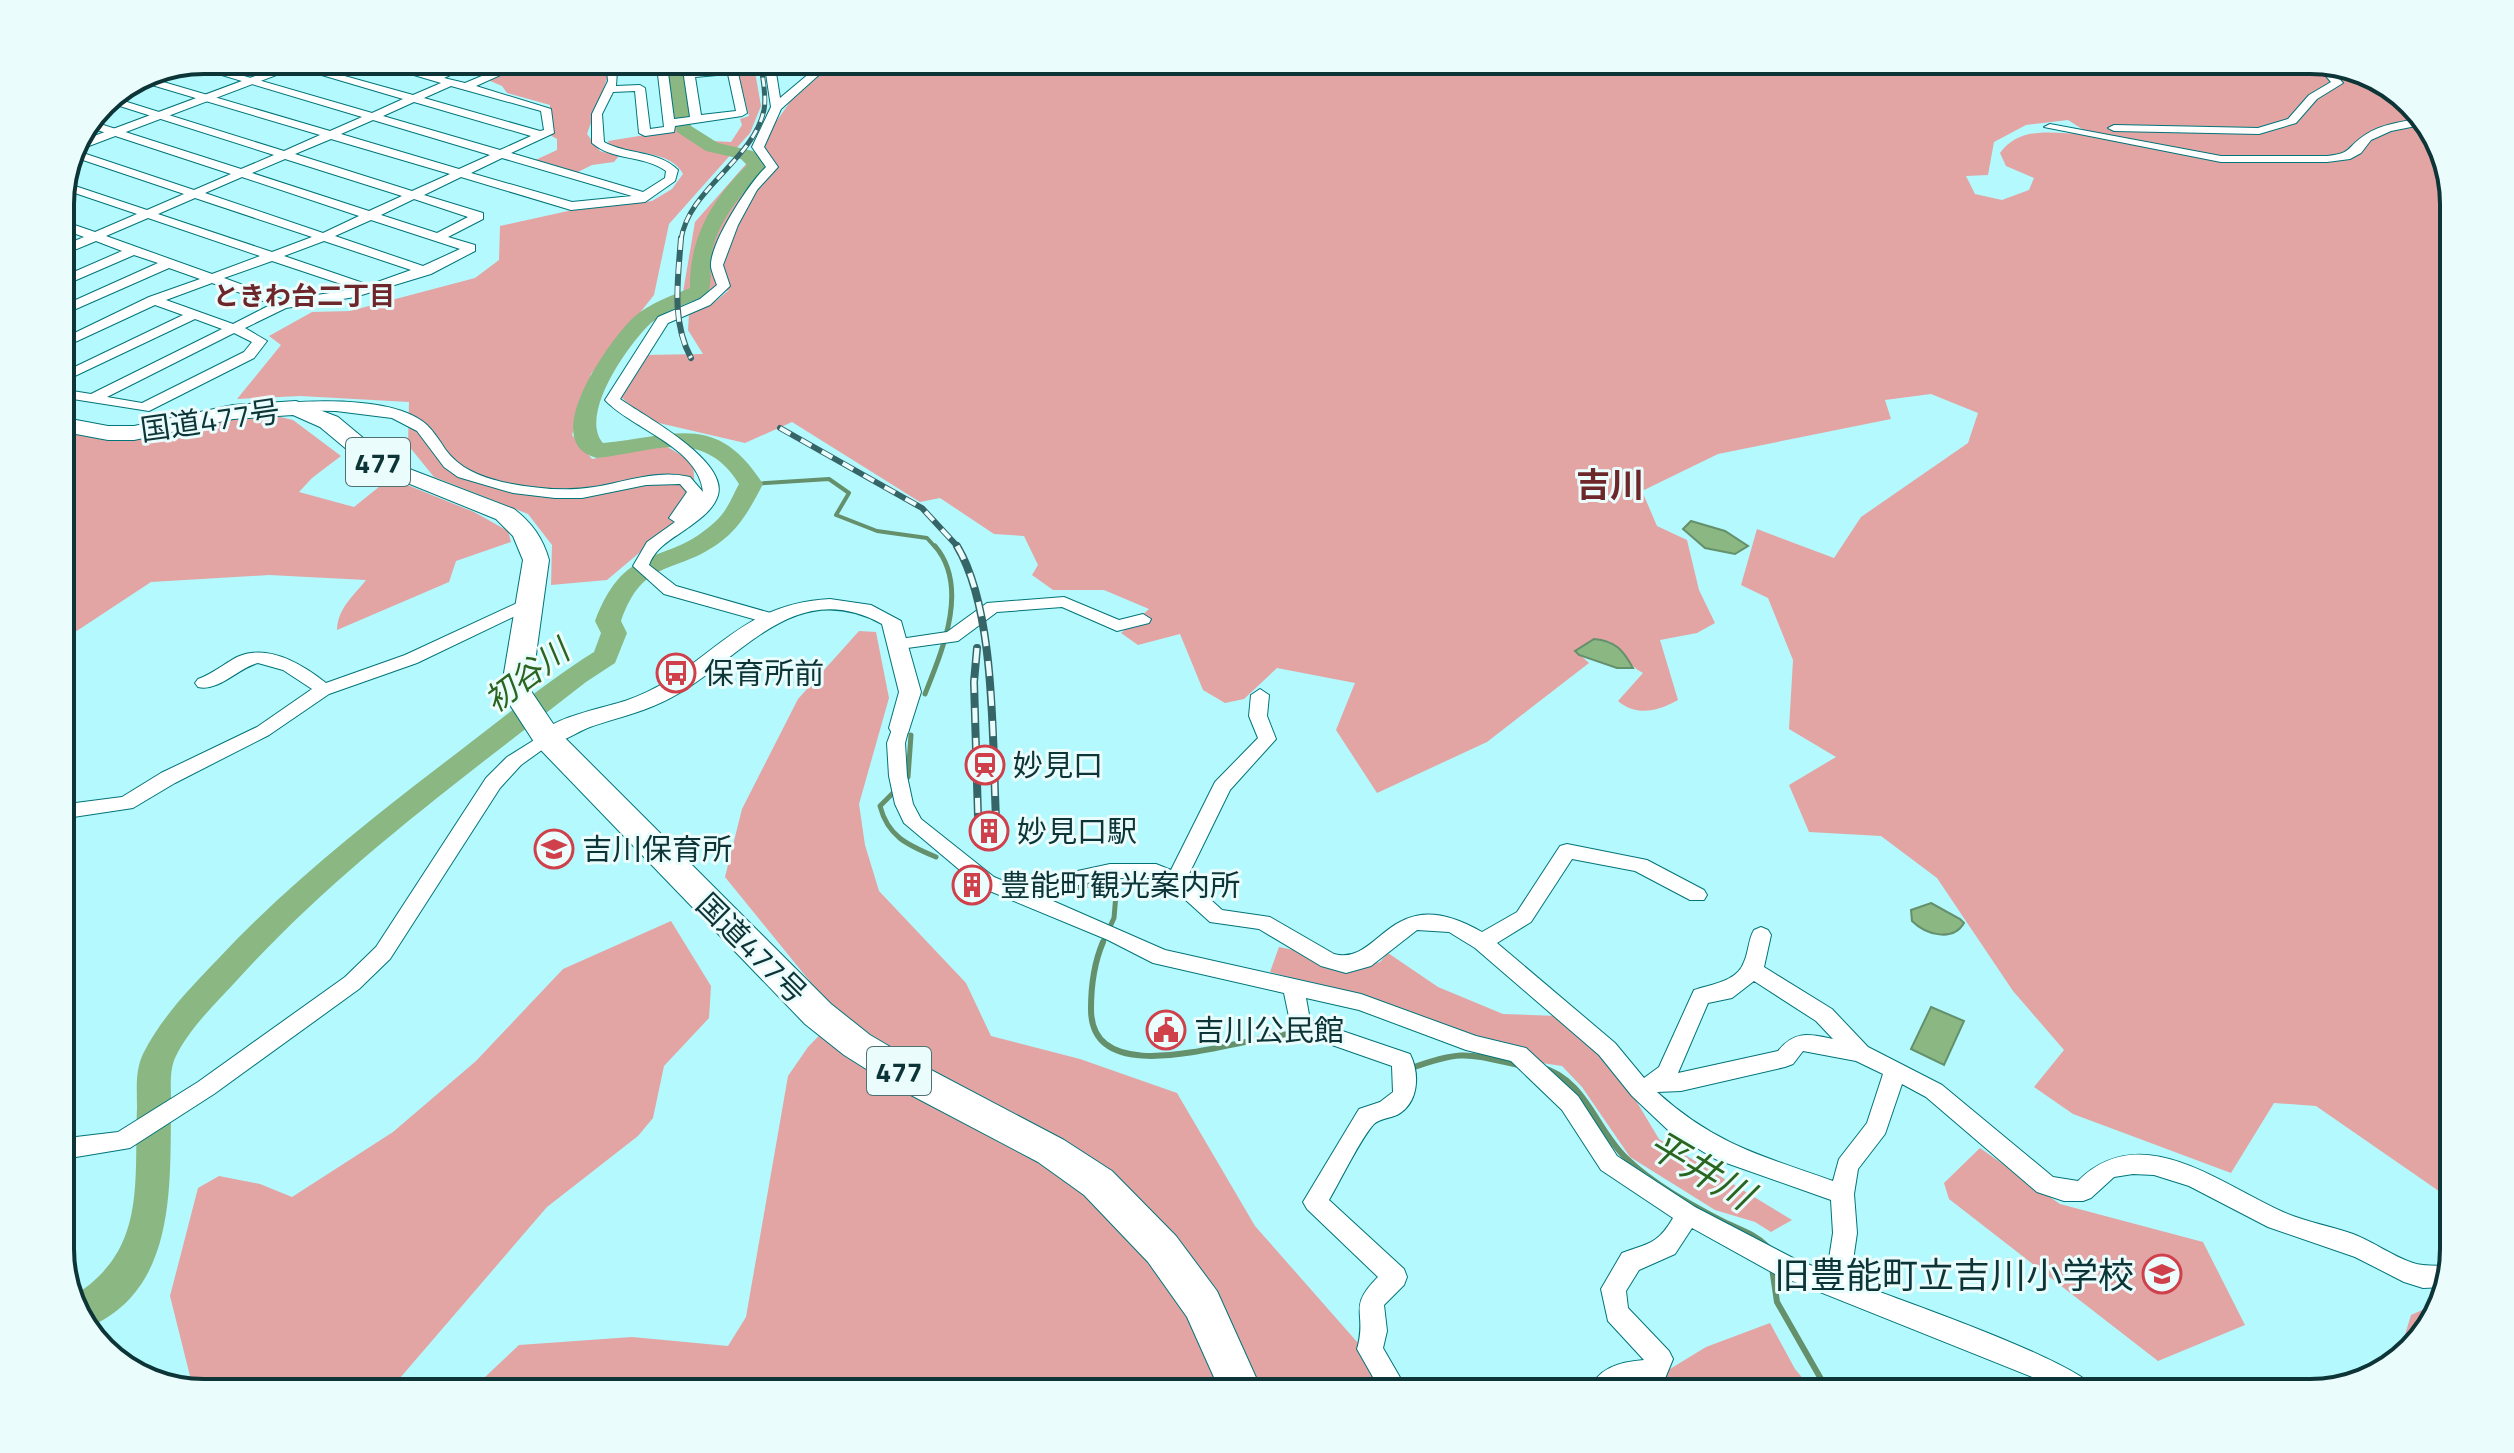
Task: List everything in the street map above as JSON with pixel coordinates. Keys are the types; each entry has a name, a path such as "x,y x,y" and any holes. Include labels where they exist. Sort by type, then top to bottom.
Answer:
{"highway":[{"name":"国道477号","path":"74,427 108,433 134,433 269,408 296,408 314,413 377,462 505,514 521,527 533,549 535,575 516,691 535,720 818,1014 892,1066 1051,1151 1098,1183 1162,1249 1202,1304 1236,1379"}],"street":[{"path":"228,74 646,196"},
{"path":"90,142 271,74"},
{"path":"326,74 541,135"},
{"path":"74,338 154,300 324,237 550,131 546,109 419,74"},
{"path":"434,78 444,74"},
{"path":"466,87 496,74"},
{"path":"157,83 571,206 646,196 671,179 672,170 663,162 624,156 598,143 597,114 613,81 613,74"},
{"path":"609,89 640,88 645,133 670,130 663,74"},
{"path":"689,74 695,120"},
{"path":"670,123 742,113 733,74"},
{"path":"771,74 776,107"},
{"path":"768,618 670,590 645,570 644,553 703,507 711,493 711,483 673,440 612,400 663,320 705,302 724,286 717,265 736,212 758,179 772,167 758,147 776,107 815,74"},
{"path":"2331,76 2338,83 2313,97 2292,121 2280,127 2211,133 2050,127 2221,159 2327,159 2346,157 2367,138 2388,128 2412,123"},
{"path":"74,246 450,83"},
{"path":"122,103 479,216 438,237"},
{"path":"74,229 283,304 304,303 426,271 471,248 99,128"},
{"path":"83,156 426,271"},
{"path":"75,189 365,288"},
{"path":"74,277 134,250"},
{"path":"74,306 169,263"},
{"path":"74,396 144,408 249,355 260,341 154,300"},
{"path":"92,399 283,304"},
{"path":"74,372 193,315"},
{"path":"269,408 337,406 399,416 421,426 433,448 456,472 500,485 581,493 655,478 685,480 695,492 689,505 669,526 670,533"},
{"path":"74,810 126,803 263,731 323,690 411,659 528,603"},
{"path":"74,1146 122,1141 206,1088 352,983 383,953 493,783 514,761 535,720 566,726 612,715 659,696 768,618 807,609 848,605 876,610 891,621 900,644 910,692 896,743 904,804 914,823 987,882 1160,957 1361,1002 1474,1044 1518,1054 1570,1103 1609,1163 1687,1214 1784,1266 2063,1379"},
{"path":"900,644 952,637 993,607 1076,605 1117,626 1143,619"},
{"path":"204,683 223,677 250,659 261,658 309,676 323,690"},
{"path":"1176,880 1222,787 1267,739 1258,716 1260,695"},
{"path":"1482,942 1524,917 1567,851 1640,865 1697,895"},
{"path":"1014,892 1131,869 1156,871 1176,880 1217,917 1263,922 1328,960 1346,965 1364,960 1402,928 1415,922 1453,925 1482,942 1649,1086 1677,1124 1723,1152 1842,1194"},
{"path":"1649,1086 1667,1073 1701,996 1725,992 1753,970 1761,935"},
{"path":"1753,970 1824,1015 1860,1053 1934,1091 2045,1185 2064,1191 2083,1191 2108,1168 2130,1165 2170,1170 2216,1187 2275,1220 2362,1249 2410,1275 2437,1278"},
{"path":"1294,988 1300,1025 1404,1069 1397,1107 1367,1116 1315,1202 1395,1277 1371,1301 1375,1331 1370,1349 1388,1379"},
{"path":"1649,1086 1681,1082 1785,1058 1796,1044 1806,1042 1860,1053"},
{"path":"1837,1288 1845,1233 1842,1194 1847,1166 1877,1127 1894,1073"},
{"path":"1614,1379 1625,1373 1655,1372 1660,1359 1617,1313 1613,1289 1631,1261 1660,1255 1671,1245 1687,1214"}],"shaded area":[{"path":"502,74 608,76 587,134 600,151 619,156 614,162 592,165 576,173 531,162 557,150 557,139 550,135 550,105 507,93 502,86 488,80"},
{"path":"738,74 755,74 761,106 750,133 669,224 654,295 591,374 572,435 592,459 664,445 693,462 696,505 607,580 551,585 552,545 528,514 434,477 408,445 409,402 300,396 237,399 281,345 269,336 312,312 350,311 475,278 499,260 500,226 568,211 652,201 672,189 683,174 678,166 661,157 610,147 608,141 670,131 676,126 690,126 692,133 712,141 731,142 742,125 740,119 749,116"},
{"path":"818,74 2310,74 2343,78 2375,91 2402,112 2423,139 2433,163 2440,196 2440,1192 2316,1106 2274,1103 2231,1173 2073,1114 2034,1087 2064,1050 2013,991 1937,878 1881,836 1809,832 1789,785 1836,757 1789,729 1793,660 1768,598 1741,585 1757,529 1834,558 1861,517 1968,443 1978,413 1931,394 1885,400 1891,419 1718,454 1642,491 1657,526 1687,540 1699,590 1715,623 1697,633 1660,640 1678,700 1648,711 1625,706 1618,701 1643,673 1609,641 1576,651 1589,663 1487,742 1377,793 1336,730 1355,683 1277,668 1244,699 1225,703 1203,690 1180,634 1138,645 1121,633 1149,609 1104,590 1053,590 1032,575 1038,565 1024,536 994,534 940,498 920,502 792,422 745,443 646,420 620,396 643,355 703,354 688,330 689,313 716,301 729,290 681,304 695,222 746,164 790,102","holes":["2068,120 2090,134 2042,133 2019,138 2000,153 2006,166 2034,178 2029,190 2002,200 1975,194 1966,176 1988,175 1994,142 2026,125"]},
{"path":"263,413 293,420 341,456 299,492 354,507 390,478 474,512 508,531 511,542 456,561 449,582 337,630 343,608 366,580 269,575 151,582 74,633 74,433 106,438 156,436"},
{"path":"1691,521 1725,531 1748,546 1735,554 1705,548 1683,529"},
{"path":"859,631 876,632 889,698 859,804 865,845 879,891 966,983 991,1036 1080,1059 1177,1093 1255,1226 1358,1343 1375,1379 483,1379 519,1345 632,1337 728,1346 746,1317 788,1076 808,1047 838,1016 725,877 742,809 798,699"},
{"path":"1594,639 1618,648 1633,668 1617,668 1575,651"},
{"path":"1931,903 1964,923 1953,933 1939,934 1924,930 1912,921 1911,910"},
{"path":"671,921 711,986 709,1018 664,1066 653,1118 638,1136 547,1207 399,1379 191,1378 170,1296 198,1188 219,1176 260,1184 292,1197 393,1132 476,1061 563,969"},
{"path":"1279,947 1308,953 1343,973 1380,962 1388,953 1438,987 1503,1014 1558,1016 1592,1043 1635,1099 1659,1139 1792,1220 1771,1232 1755,1222 1715,1210 1630,1157 1582,1087 1562,1066 1535,1062 1523,1052 1375,1001 1270,972"},
{"path":"1931,1007 1964,1021 1944,1065 1911,1049"},
{"path":"1980,1148 2060,1204 2203,1242 2245,1325 2158,1361 1949,1199 1944,1183"},
{"path":"2425,1309 2404,1339 2411,1315"},
{"path":"1770,1323 1803,1379 1653,1379 1706,1347"}],"waterway":[{"name":"初谷川","path":"88,1307 106,1296 126,1276 140,1252 148,1227 151,1199 155,1065 181,1022 252,943 340,862 433,786 576,676 606,657 614,633 608,621 617,597 628,581 657,562 707,540 724,527 751,484 737,462 720,448 702,441 682,440 597,451 587,439 585,423 589,404 608,364 633,330 650,314 700,291 702,255 713,222 732,192 757,165 747,155 712,147 683,128 675,74"},
{"name":"平井川","path":"751,484 829,479 849,493 836,515 877,531 927,538 936,548"},
{"name":"平井川","path":"925,694 945,639 952,600 951,580 935,546"},
{"name":"平井川","path":"904,781 908,777 911,735"},
{"name":"平井川","path":"897,789 880,806 888,825 900,839 936,857"},
{"name":"平井川","path":"1047,895 1097,883 1116,894 1114,918 1102,944"},
{"name":"平井川","path":"1103,942 1097,958 1091,1009 1098,1036 1116,1050 1144,1056 1176,1054 1301,1033"},
{"name":"平井川","path":"1409,1069 1454,1056 1522,1066"},
{"name":"平井川","path":"1540,1067 1556,1073 1579,1093 1616,1147 1648,1177 1768,1247"},
{"name":"平井川","path":"1772,1268 1777,1302 1821,1379"}],"railway":[{"path":"681,240 695,205 735,160 758,128 765,104 762,74"},
{"path":"681,238 678,315 691,358"},
{"path":"780,428 922,508 959,548"},
{"path":"957,546 970,573 985,640 990,678 996,818"},
{"path":"977,648 974,682 978,816"}],"place":[{"name":"保育所前","path":"676,673"},
{"name":"妙見口","path":"985,765"},
{"name":"妙見口駅","path":"989,831"},
{"name":"吉川保育所","path":"554,849"},
{"name":"豊能町観光案内所","path":"972,885"},
{"name":"吉川公民館","path":"1166,1030"},
{"name":"旧豊能町立吉川小学校","path":"2162,1274"}],"district":[{"name":"ときわ台二丁目","path":"304,295"},
{"name":"吉川","path":"1610,484"}]}
